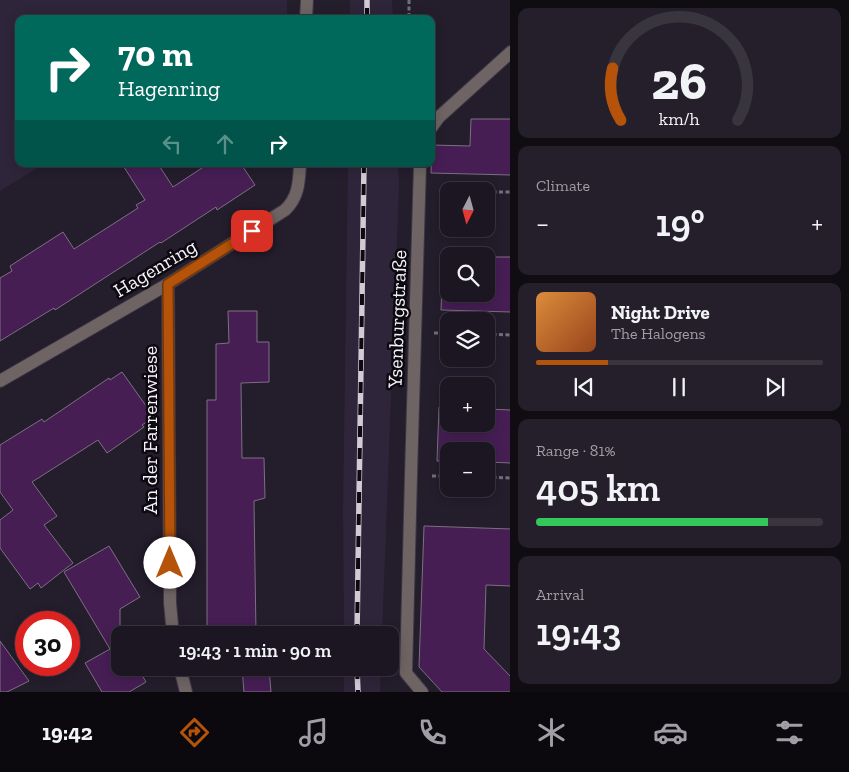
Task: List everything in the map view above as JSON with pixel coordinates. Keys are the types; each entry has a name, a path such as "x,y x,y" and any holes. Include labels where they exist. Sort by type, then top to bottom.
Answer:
{"street":[{"path":"306,15 307,0"},
{"path":"435,122 510,52"},
{"name":"Hagenring","path":"0,382 168,284 285,210 292,204 296,195 300,167"},
{"name":"Ysenburgstraße","path":"420,167 406,673 422,692"},
{"name":"An der Farrenwiese","path":"168,284 170,603 172,626"},
{"path":"182,676 186,692"}],"path":[{"path":"409,0 409,15"},
{"path":"495,192 510,192"},
{"path":"495,334 510,335"},
{"path":"495,477 510,478"}],"shaded area":[{"path":"0,0 287,0 287,15 15,15 15,167 39,167 0,191"},
{"path":"350,0 392,0 393,15 350,15"},
{"path":"348,167 398,167 382,626 344,626 343,511"},
{"path":"344,676 381,676 380,692 344,692"}],"building":[{"path":"471,119 510,119 510,175 431,173 431,167 435,167 435,145 470,146"},
{"path":"124,167 160,167 173,187 203,167 243,167 255,185 217,210 216,207 160,242 55,310 54,308 0,341 0,278 12,271 10,266 63,232 74,249 138,208 136,205 145,200"},
{"path":"495,257 510,257 510,312 441,310 441,302 495,302"},
{"path":"228,311 257,311 257,342 269,342 269,382 241,383 242,458 264,458 265,498 254,501 256,626 207,626 207,400 216,400 216,344 229,343"},
{"path":"122,372 154,417 142,425 144,427 107,453 98,440 32,482 57,516 44,525 73,563 41,588 38,583 30,589 0,548 0,520 13,510 0,492 0,445 42,419 44,422 109,378 110,380"},
{"path":"439,407 440,432 495,432 495,409 510,410 510,463 495,462 495,442 440,442 440,461 437,461"},
{"path":"424,526 510,529 510,586 486,585 484,649 510,676 510,692 442,692 419,667"},
{"path":"109,546 140,597 120,609 120,626 111,626 111,676 143,676 146,682 129,692 102,692 85,663 110,649 64,572"},
{"path":"0,641 15,662 15,676 25,676 29,681 7,692 0,692"},
{"path":"243,676 270,676 271,692 244,692"}],"railway":[{"path":"367,0 367,15"},
{"path":"357,626 364,167"},
{"path":"357,676 358,692"}],"route":[{"path":"170,563 168,284 252,231"}]}
